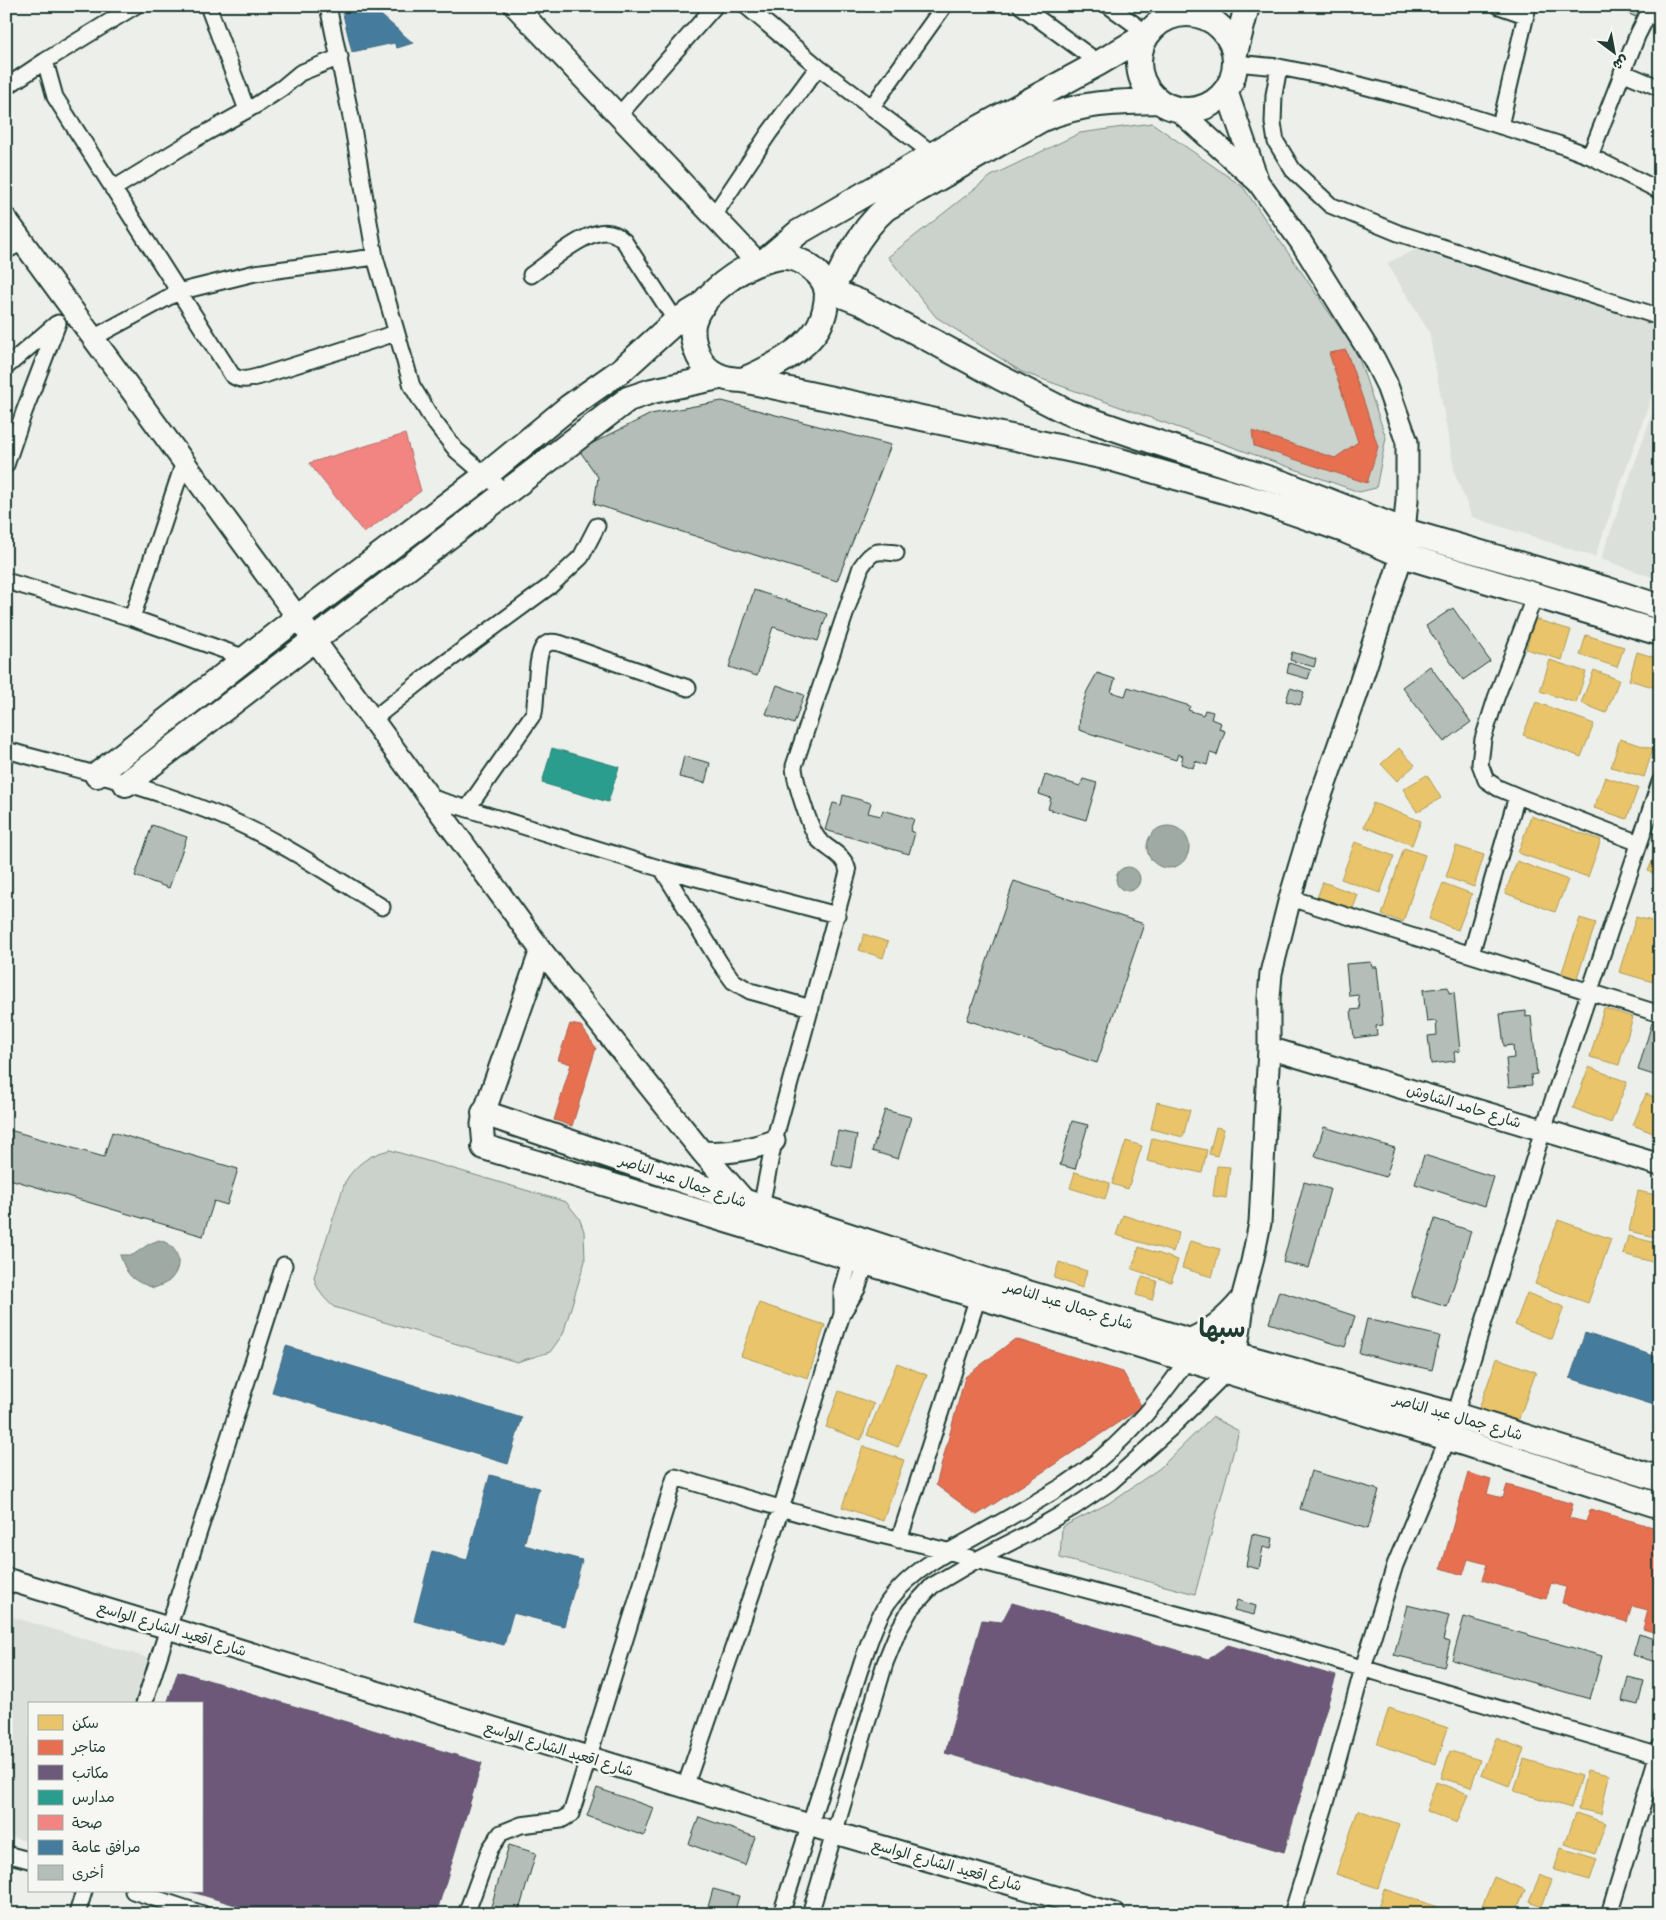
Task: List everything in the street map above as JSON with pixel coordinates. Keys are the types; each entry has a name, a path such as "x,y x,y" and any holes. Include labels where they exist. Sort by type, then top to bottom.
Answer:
{"main road":[{"path":"743,380 780,362 806,341 819,326 824,311 827,290 835,282 848,256 860,238 875,218 886,208 1042,119 1064,110 1096,104 1168,105 1190,110 1217,100 1233,77 1235,58 1247,6"},
{"path":"1168,105 1150,92 1140,70 1142,45 1148,34 1158,23 1171,16 1190,10 1212,20 1223,29 1231,40 1235,58"},
{"path":"762,262 799,232 933,154 1148,34"},
{"path":"1660,607 1406,531 1285,484 1067,412 862,303 827,290 817,273 802,261 784,257 762,262 737,273 719,287 704,304 693,323 693,344 702,364 718,377 730,380 743,380 1110,458 1266,503 1344,530 1402,555 1660,633"},
{"path":"97,775 297,618 485,476 569,407 623,369 676,321 704,304"},
{"path":"126,784 628,399 652,390 718,377"},
{"name":"شارع جمال عبد الناصر","path":"484,1113 753,1205 978,1297 1188,1350"},
{"name":"شارع جمال عبد الناصر","path":"484,1147 738,1224 861,1250 998,1284 1448,1438 1660,1506"},
{"name":"شارع جمال عبد الناصر","path":"1230,1363 1455,1414 1660,1478"}],"street":[{"path":"6,88 45,61 134,6"},
{"path":"208,6 247,110"},
{"path":"328,6 340,57 375,257 412,386 432,419 456,450 506,492"},
{"path":"515,6 714,215 762,262"},
{"path":"746,6 818,67 933,154"},
{"path":"871,108 944,6"},
{"path":"1021,6 1099,63"},
{"path":"1109,6 1148,34"},
{"path":"1499,6 1527,11 1500,126"},
{"path":"1590,156 1622,72 1652,6"},
{"path":"619,115 711,7"},
{"path":"113,189 247,110 282,88 300,73 340,57"},
{"path":"1235,58 1329,77 1421,101 1590,156 1660,191"},
{"path":"45,61 54,97 178,292 237,380 264,375 396,333"},
{"path":"714,215 769,133 818,67"},
{"path":"1279,67 1274,95 1273,124 1276,142 1293,170 1330,205 1398,233 1660,317"},
{"path":"1622,72 1660,88"},
{"path":"1226,89 1258,182"},
{"path":"810,1914 885,1662 898,1631 910,1610 932,1586 1074,1507 1111,1482 1172,1427 1230,1363 1240,1327 1242,1299 1260,1223 1271,973 1290,898 1319,801 1402,555 1408,500 1407,442 1386,383 1345,310 1301,242 1258,182 1168,105"},
{"path":"6,219 14,246 64,316 93,338 541,950 702,1152 753,1205"},
{"path":"531,276 588,234 603,232 614,234 624,242 676,321"},
{"path":"93,338 178,292 255,273 375,257"},
{"path":"6,367 64,316"},
{"path":"6,465 24,412 64,316"},
{"path":"132,618 184,462"},
{"path":"372,720 438,668 550,586 581,557 597,526"},
{"path":"738,1224 753,1205 774,1141 848,872 844,859 817,838 796,779 794,766 861,567 872,552 896,554"},
{"path":"6,581 132,618 246,658"},
{"path":"1535,595 1496,698 1483,739 1480,764 1486,780 1498,788 1517,796 1639,843"},
{"path":"467,809 534,713 539,656 546,644 559,642 688,688"},
{"path":"6,750 97,775 207,810 288,849 382,907"},
{"path":"1292,1914 1328,1796 1363,1668 1395,1565 1448,1438 1543,1130 1660,782"},
{"path":"1471,954 1517,796"},
{"path":"430,797 662,869 836,915"},
{"path":"662,869 720,963 733,980 750,991 811,1008"},
{"path":"1290,898 1660,1014"},
{"path":"484,1147 482,1124 484,1113 541,950"},
{"name":"شارع حامد الشاوش","path":"1269,1048 1660,1165"},
{"path":"702,1152 717,1153 746,1150 774,1141"},
{"path":"686,1787 781,1509 842,1314 842,1288 861,1250"},
{"path":"145,1702 284,1265"},
{"path":"899,1540 978,1297"},
{"path":"781,1914 874,1630 891,1598 919,1570 1067,1483 1106,1452 1140,1421 1162,1396 1188,1350 1204,1334 1218,1324 1242,1299"},
{"path":"466,1914 490,1849 501,1833 521,1825 561,1820 571,1814 675,1477 781,1509 899,1540 950,1551 976,1560 1214,1624 1659,1752 1609,1914"},
{"name":"شارع اقعيد الشارع الواسع","path":"6,1579 835,1833 1114,1914"},
{"path":"6,1854 28,1860"},
{"path":"77,1914 84,1892"},
{"path":"136,1892 202,1914"}],"shaded area":[{"path":"1152,123 1243,187 1357,353 1386,438 1376,488 1359,492 1022,372 936,317 888,257 991,176 1080,133"},
{"path":"1423,246 1660,323 1660,373 1595,557 1472,517 1455,474 1429,332 1387,263"},
{"path":"1652,414 1660,417 1660,580 1601,559"},
{"path":"1172,826 1180,829 1186,835 1189,847 1186,859 1180,865 1164,868 1156,865 1150,859 1147,843 1150,835 1156,829"},
{"path":"1128,867 1133,868 1139,874 1139,884 1133,890 1128,891 1123,890 1117,884 1116,879 1117,874 1123,868"},
{"path":"390,1150 566,1202 579,1218 584,1231 585,1261 563,1334 550,1352 517,1362 334,1307 324,1297 314,1277 345,1182 364,1161 376,1154"},
{"path":"159,1240 171,1246 178,1257 178,1263 174,1275 169,1281 154,1288 132,1277 128,1273 120,1255 133,1255 149,1244"},
{"path":"1212,1417 1239,1431 1195,1594 1060,1558 1062,1527 1109,1503 1160,1468"},
{"path":"6,1615 148,1658 135,1702 28,1702 28,1842 6,1835"}],"building: سكن":[{"path":"1535,619 1571,630 1562,660 1526,649"},
{"path":"1586,635 1624,647 1617,667 1580,655"},
{"path":"1637,652 1660,659 1660,689 1629,680"},
{"path":"1550,660 1586,672 1576,703 1540,691"},
{"path":"1594,670 1619,680 1606,713 1581,703"},
{"path":"1536,702 1594,724 1581,757 1523,735"},
{"path":"1620,739 1653,749 1644,777 1611,767"},
{"path":"1399,748 1415,765 1397,781 1381,764"},
{"path":"1427,775 1441,798 1417,812 1403,789"},
{"path":"1605,777 1638,788 1627,819 1594,808"},
{"path":"1373,803 1421,821 1412,845 1364,827"},
{"path":"1531,816 1601,840 1588,877 1518,853"},
{"path":"1355,842 1394,856 1380,893 1341,879"},
{"path":"1660,842 1660,876 1648,871"},
{"path":"1456,846 1484,855 1474,887 1446,877"},
{"path":"1404,848 1425,855 1403,922 1382,915"},
{"path":"1517,861 1568,880 1555,912 1505,893"},
{"path":"1323,882 1358,895 1352,911 1317,898"},
{"path":"1443,883 1472,894 1458,930 1429,919"},
{"path":"1636,917 1660,923 1660,959 1653,982 1619,972"},
{"path":"1580,918 1596,923 1576,980 1561,975"},
{"path":"864,934 888,942 883,958 859,950"},
{"path":"1604,1008 1633,1017 1619,1065 1590,1057"},
{"path":"1589,1067 1627,1082 1611,1123 1573,1108"},
{"path":"1646,1094 1660,1099 1660,1136 1633,1125"},
{"path":"1157,1102 1190,1110 1183,1137 1151,1129"},
{"path":"1216,1127 1224,1129 1217,1156 1209,1154"},
{"path":"1152,1138 1207,1150 1202,1173 1147,1161"},
{"path":"1126,1141 1142,1146 1128,1189 1112,1184"},
{"path":"1217,1166 1230,1167 1226,1198 1213,1196"},
{"path":"1075,1172 1110,1183 1105,1199 1070,1188"},
{"path":"1638,1191 1660,1196 1660,1238 1629,1231"},
{"path":"1123,1215 1179,1233 1173,1252 1116,1235"},
{"path":"1558,1220 1611,1239 1588,1303 1535,1284"},
{"path":"1628,1236 1660,1244 1660,1264 1623,1254"},
{"path":"1190,1241 1220,1249 1212,1277 1182,1268"},
{"path":"1139,1247 1178,1260 1171,1282 1132,1269"},
{"path":"1059,1262 1087,1271 1082,1288 1054,1278"},
{"path":"1142,1277 1157,1281 1152,1300 1136,1295"},
{"path":"1527,1293 1564,1307 1552,1339 1515,1325"},
{"path":"759,1303 825,1325 808,1378 741,1356"},
{"path":"1497,1358 1536,1372 1517,1424 1478,1411"},
{"path":"897,1363 927,1375 898,1447 867,1435"},
{"path":"839,1391 874,1404 861,1440 826,1427"},
{"path":"863,1446 904,1460 883,1521 842,1507"},
{"path":"1389,1708 1448,1728 1436,1764 1377,1744"},
{"path":"1496,1738 1524,1749 1509,1786 1481,1775"},
{"path":"1450,1751 1480,1760 1471,1787 1441,1778"},
{"path":"1524,1759 1581,1776 1571,1808 1514,1791"},
{"path":"1587,1770 1609,1775 1601,1814 1578,1809"},
{"path":"1436,1782 1468,1794 1457,1823 1426,1811"},
{"path":"1358,1810 1399,1824 1378,1888 1336,1874"},
{"path":"1576,1813 1606,1823 1595,1854 1565,1844"},
{"path":"1561,1848 1597,1859 1590,1880 1554,1870"},
{"path":"1540,1875 1552,1880 1542,1906 1529,1901"},
{"path":"1494,1877 1525,1890 1515,1914 1479,1914"},
{"path":"1384,1889 1444,1909 1442,1914 1376,1914"},
{"path":"1449,1910 1461,1914 1448,1914"}],"building: متاجر":[{"path":"1346,350 1378,447 1367,483 1254,446 1252,431 1335,458 1358,442 1329,353"},
{"path":"570,1024 581,1026 596,1048 572,1126 554,1120 571,1064 558,1060"},
{"path":"1015,1339 1123,1372 1142,1407 977,1515 936,1485 965,1377"},
{"path":"1468,1473 1491,1480 1487,1494 1503,1498 1507,1485 1573,1504 1569,1518 1586,1522 1590,1509 1660,1529 1660,1634 1643,1629 1648,1610 1632,1606 1627,1622 1562,1603 1566,1587 1551,1583 1546,1599 1482,1580 1487,1564 1468,1559 1463,1575 1441,1568"}],"building: مكاتب":[{"path":"1012,1603 1208,1659 1228,1645 1336,1676 1284,1852 945,1753 982,1620 1002,1622"},
{"path":"178,1671 482,1763 436,1914 265,1914 192,1892 202,1892 202,1702 168,1702"}],"building: مدارس":[{"path":"552,748 619,767 608,802 542,783"}],"building: صحة":[{"path":"405,434 421,491 364,533 309,463"}],"building: مرافق عامة":[{"path":"341,6 374,6 374,9 413,43 397,48 394,43 352,52"},
{"path":"1585,1333 1660,1358 1660,1407 1570,1378"},
{"path":"286,1346 522,1418 508,1464 272,1392"},
{"path":"490,1475 539,1488 524,1545 582,1560 564,1626 513,1613 504,1645 414,1621 432,1551 467,1560"}],"building: أخرى":[{"path":"1617,6 1643,6 1638,18 1616,8"},
{"path":"722,401 891,445 837,581 594,504 598,477 579,450 651,414"},
{"path":"754,590 827,614 818,641 773,627 757,676 729,667"},
{"path":"1453,608 1490,661 1463,680 1426,626"},
{"path":"1292,652 1316,659 1314,667 1290,660"},
{"path":"1289,663 1311,670 1308,679 1287,673"},
{"path":"1430,666 1471,722 1444,742 1402,687"},
{"path":"1097,673 1115,679 1111,692 1125,696 1128,687 1190,706 1188,710 1203,715 1205,710 1213,712 1211,719 1221,723 1219,729 1225,731 1217,755 1210,753 1207,765 1195,761 1193,768 1181,764 1183,756 1178,754 1176,760 1079,730 1080,713 1087,691"},
{"path":"777,685 804,695 794,724 766,714"},
{"path":"1290,688 1304,692 1300,705 1286,701"},
{"path":"684,756 710,763 705,783 679,777"},
{"path":"1045,775 1080,786 1083,779 1097,783 1086,820 1048,809 1051,798 1039,794"},
{"path":"843,795 871,803 868,813 881,816 883,810 914,819 910,831 915,833 909,854 825,830 833,803 841,805"},
{"path":"152,825 187,837 169,888 135,876"},
{"path":"1014,881 1144,924 1097,1063 967,1020"},
{"path":"1371,962 1372,967 1377,967 1383,1025 1376,1026 1377,1035 1354,1038 1351,1010 1360,1009 1358,995 1349,996 1346,964"},
{"path":"1448,987 1449,993 1454,992 1460,1051 1454,1052 1455,1061 1431,1064 1428,1036 1437,1035 1436,1021 1427,1022 1423,990"},
{"path":"1526,1011 1526,1017 1531,1016 1537,1074 1531,1075 1532,1085 1509,1087 1506,1059 1514,1058 1513,1045 1504,1046 1500,1014"},
{"path":"1652,1023 1660,1025 1660,1077 1638,1070"},
{"path":"885,1110 911,1117 898,1159 872,1151"},
{"path":"1072,1121 1088,1125 1075,1169 1060,1165"},
{"path":"1324,1127 1395,1148 1386,1177 1315,1156"},
{"path":"6,1129 104,1157 112,1132 238,1169 227,1205 214,1201 203,1236 6,1178"},
{"path":"838,1131 857,1135 851,1168 831,1164"},
{"path":"1424,1155 1494,1177 1485,1206 1415,1184"},
{"path":"1304,1182 1330,1189 1309,1268 1283,1262"},
{"path":"1435,1219 1471,1231 1447,1307 1411,1296"},
{"path":"1279,1291 1355,1316 1345,1347 1269,1323"},
{"path":"6,1296 11,1297 6,1311"},
{"path":"1367,1319 1440,1336 1432,1370 1359,1353"},
{"path":"1311,1471 1379,1490 1368,1529 1300,1509"},
{"path":"1252,1534 1273,1538 1271,1549 1263,1547 1259,1569 1246,1566"},
{"path":"1237,1600 1256,1606 1254,1615 1234,1610"},
{"path":"1407,1605 1449,1615 1443,1640 1450,1642 1444,1667 1394,1655"},
{"path":"1464,1617 1602,1656 1590,1699 1452,1660"},
{"path":"1639,1634 1660,1641 1659,1663 1633,1655"},
{"path":"1628,1677 1644,1681 1638,1705 1622,1701"},
{"path":"597,1788 654,1808 644,1836 587,1816"},
{"path":"699,1817 755,1837 745,1865 689,1844"},
{"path":"509,1845 536,1853 518,1914 504,1914 490,1910"},
{"path":"713,1889 739,1896 734,1914 706,1914"}],"district":[{"name":"سبها","path":"1222,1328"}]}
